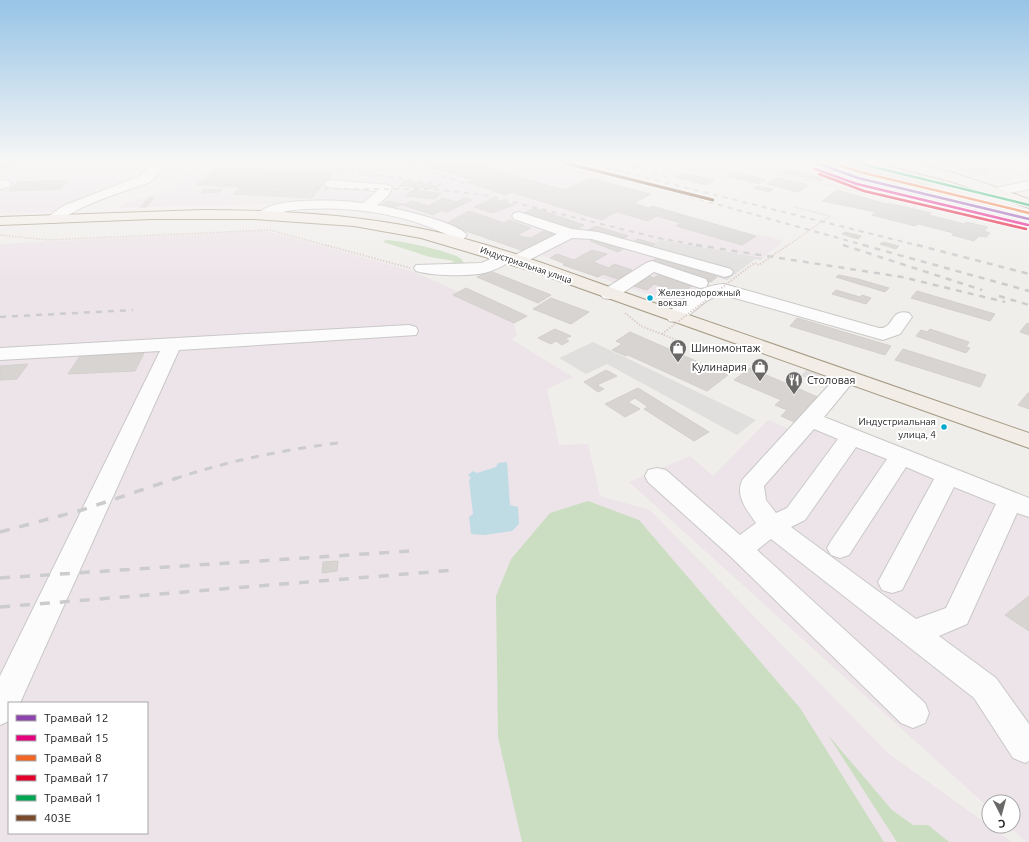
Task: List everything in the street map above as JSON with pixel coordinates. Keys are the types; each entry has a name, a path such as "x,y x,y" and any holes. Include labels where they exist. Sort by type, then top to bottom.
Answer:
{"main road":[{"name":"Индустриальная улица","path":"0,221 193,214 265,214 352,221 403,229 454,241 510,259 1029,441"}],"street":[{"path":"52,219 68,209 85,202"},
{"path":"367,207 371,202"},
{"path":"265,214 275,208 289,206 367,207 388,211 451,231 459,235 454,241"},
{"path":"519,216 570,233 593,235 725,272"},
{"path":"417,269 473,271 510,259 570,233"},
{"path":"594,246 700,284"},
{"path":"609,294 652,266"},
{"path":"675,317 708,291 718,288 733,291 878,334 885,335 892,333 903,317"},
{"path":"0,354 409,331"},
{"path":"0,710 172,345"},
{"path":"847,377 811,420 752,485 754,501 771,526 985,688 1025,747"},
{"path":"811,420 851,438 1020,504 957,616 913,633"},
{"path":"739,549 771,526 796,514 851,438"},
{"path":"840,548 901,457"},
{"path":"657,476 739,549 913,714"},
{"path":"892,582 948,476"}],"path":[{"path":"905,206 910,202"},
{"path":"911,202 1029,228"},
{"path":"913,208 918,204"},
{"path":"662,334 754,263 759,265 830,216 794,207"},
{"path":"896,217 901,213"},
{"path":"0,235 48,240 270,230 417,269"},
{"path":"623,312 641,326 679,341"}],"shaded area":[{"path":"0,202 78,202 54,212 0,213"},
{"path":"636,202 635,203 649,208 652,206 756,236 758,234 783,241 761,260 755,259 727,280 717,277 678,304 563,265 566,264 550,258 427,217 382,204 299,203 119,208 124,203"},
{"path":"262,231 271,232 412,271 459,292 453,295 514,323 517,336 511,339 573,377 547,389 559,445 588,444 600,496 650,510 888,753 981,820 981,834 1001,834 1012,842 0,842 0,244"},
{"path":"660,240 762,258 761,260 755,259 727,280 643,253"},
{"path":"593,342 756,420 737,435 607,364 586,374 559,358"},
{"path":"812,365 837,374 828,385 800,376"},
{"path":"807,412 1029,500 1029,842 1026,842 1018,834 1021,834 1021,794 981,794 981,801 629,482 690,456 713,476 768,420 791,430"}],"green space":[{"path":"386,240 413,244 446,252 460,258 465,266 445,267 454,261 430,257 383,242"},
{"path":"588,501 639,520 800,708 884,842 522,842 498,737 496,596 511,559 550,513"},
{"path":"828,735 892,810 913,825 928,825 949,842 897,842"}],"water":[{"path":"507,462 510,505 518,507 519,524 512,531 484,535 471,534 469,517 473,514 469,480 471,478 468,475 473,471 477,473 496,467 498,463"}],"building":[{"path":"145,202 150,202 146,207 140,207"},
{"path":"385,202 394,202 403,204 396,207 382,204"},
{"path":"409,202 416,202 429,206 435,202 467,202 447,212 442,210 433,215 403,205"},
{"path":"485,202 504,202 514,205 493,213 474,207"},
{"path":"544,202 635,202 601,220"},
{"path":"828,202 888,203 931,213 929,215 964,224 966,222 988,227 984,231 990,233 986,237 979,236 974,241 952,235 954,233 918,224 915,226 872,215 876,212"},
{"path":"634,203 649,208 652,206 756,236 742,245 676,226 681,223 657,216 648,221 617,212"},
{"path":"534,208 584,225 573,231 522,214"},
{"path":"469,211 504,223 509,220 531,228 517,235 524,237 531,238 543,231 556,235 524,251 445,224"},
{"path":"596,226 628,236 622,239 588,230"},
{"path":"845,232 861,236 858,239 842,234"},
{"path":"595,237 626,247 618,252 590,241"},
{"path":"638,239 655,244 649,249 631,244"},
{"path":"883,242 899,246 896,249 880,244"},
{"path":"592,250 607,254 593,262 609,268 614,264 632,270 618,279 603,274 598,277 563,265 566,264 550,258 557,254 574,260"},
{"path":"658,257 717,277 711,282 649,263"},
{"path":"490,271 551,295 538,303 477,277"},
{"path":"660,274 694,284 683,293 654,284 647,290 631,285 645,275 654,278"},
{"path":"839,275 889,288 885,292 836,277"},
{"path":"466,288 527,316 514,323 453,295"},
{"path":"836,290 860,297 862,295 871,298 866,304 832,294"},
{"path":"917,291 995,314 990,321 911,298"},
{"path":"551,298 589,312 571,324 533,309"},
{"path":"797,318 891,346 885,355 790,326"},
{"path":"1027,323 1029,324 1029,335 1020,332"},
{"path":"555,329 571,336 565,339 569,341 562,345 556,341 551,344 538,338"},
{"path":"930,329 969,342 966,347 970,348 966,353 916,336 921,330 927,332"},
{"path":"630,332 728,375 707,391 628,355 626,356 612,350 622,344 616,341"},
{"path":"903,349 986,375 980,387 895,360"},
{"path":"144,353 135,371 68,374 80,356"},
{"path":"28,364 17,379 0,380 0,366"},
{"path":"750,368 820,398 794,422 781,416 787,410 775,405 781,400 734,380"},
{"path":"606,370 617,376 597,385 604,389 598,392 584,382"},
{"path":"638,388 709,432 694,441 644,409 648,407 635,398 628,402 640,409 625,417 605,404"},
{"path":"1029,393 1029,409 1018,405"},
{"path":"338,561 337,571 322,573 323,562"},
{"path":"1029,596 1029,631 1005,615"}],"railway":[{"path":"514,202 658,238 699,246"},
{"path":"710,202 867,246"},
{"path":"745,202 920,246"},
{"path":"846,246 843,245 982,290"},
{"path":"863,245 1029,291"},
{"path":"917,245 1029,274"},
{"path":"699,246 902,277 1005,302"},
{"path":"999,296 1029,305"},
{"path":"0,317 133,310"},
{"path":"174,479 255,457 338,443"},
{"path":"0,532 82,510 174,479"},
{"path":"0,578 410,551"},
{"path":"0,607 455,570"}],"tram line":[{"name":"17","path":"912,202 1026,229"},
{"name":"15","path":"933,202 1028,225"},
{"name":"12","path":"959,202 1029,219"},
{"name":"8","path":"985,202 1029,213"},
{"name":"1","path":"1018,202 1029,205"}],"place":[{"name":"Железнодорожный вокзал","path":"650,298"},
{"name":"Шиномонтаж","path":"678,363"},
{"name":"Кулинария","path":"760,382"},
{"name":"Столовая","path":"794,395"},
{"name":"Индустриальная улица, 4","path":"944,427"}]}
